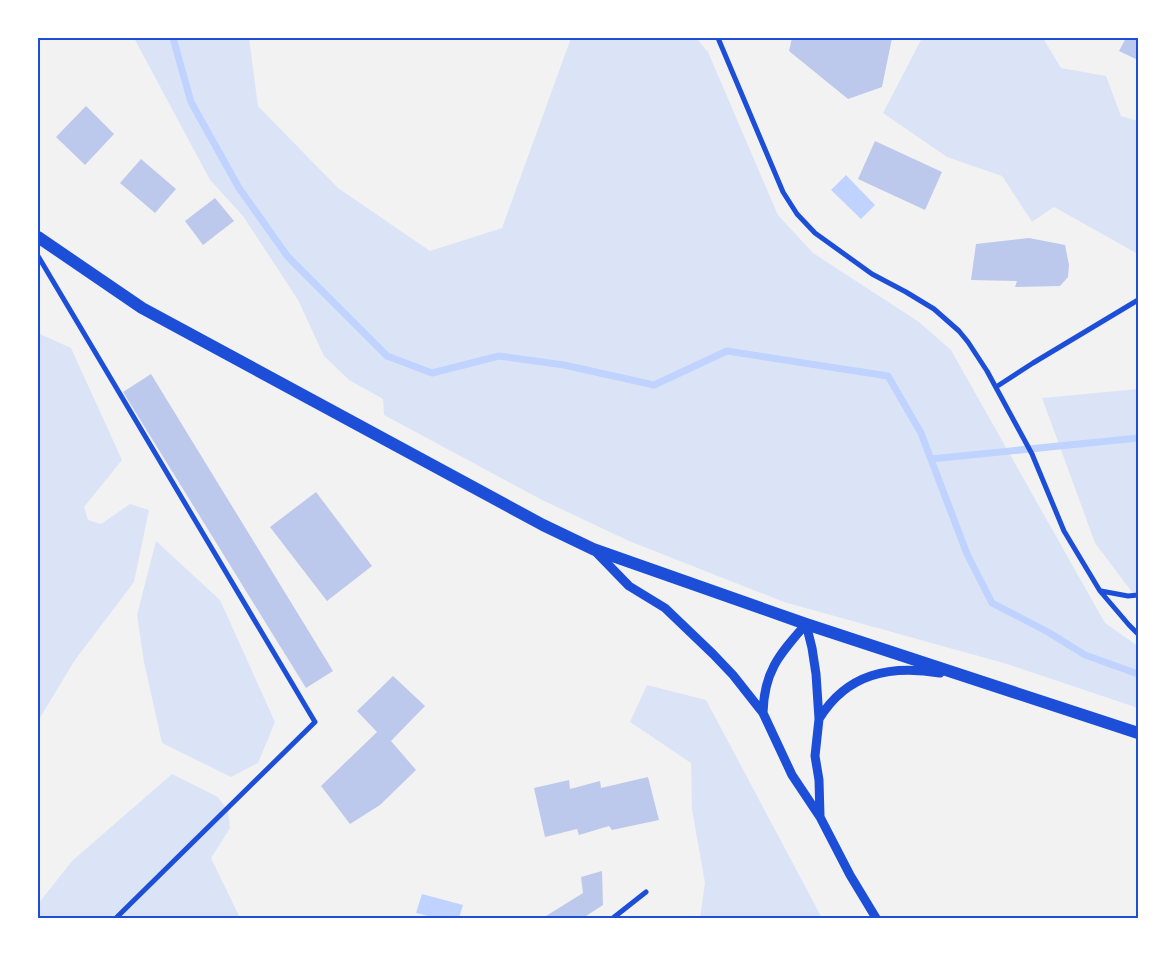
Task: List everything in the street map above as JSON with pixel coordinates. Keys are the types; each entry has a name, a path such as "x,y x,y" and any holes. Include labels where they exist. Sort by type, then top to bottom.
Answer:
{"main road":[{"path":"38,237 142,308 543,525 593,549 806,624 1138,733"}],"street":[{"path":"718,38 783,192 797,214 815,233 872,274 934,309 959,331 968,342 976,352 1025,440 1064,531 1100,591 1138,634"},
{"path":"38,256 315,722 116,918"},
{"path":"996,388 1033,363 1138,300"},
{"path":"593,549 629,586 665,608 713,654 733,675 763,713 792,775 820,816 850,875 876,918"},
{"path":"1100,591 1128,596 1138,595"},
{"path":"763,713 763,694 774,665 782,652 806,624"},
{"path":"806,624 814,660 819,719 816,756 820,780 820,816"},
{"path":"819,719 826,707 855,682 886,671 926,670 970,677"},
{"path":"613,918 646,892"}],"shaded area":[{"path":"134,38 249,38 258,106 338,188 430,251 502,228 571,38 696,38 708,52 778,215 813,253 919,322 951,350 1105,623 1138,646 1138,708 1007,664 784,602 629,541 542,500 384,415 383,399 349,380 324,356 298,300 243,216 210,180"},
{"path":"922,38 1043,38 1061,68 1106,76 1121,116 1138,121 1138,254 1054,207 1032,222 1002,176 947,157 883,113"},
{"path":"38,333 71,348 122,460 84,507 88,520 101,524 130,504 149,510 134,582 75,660 38,721"},
{"path":"1138,389 1138,600 1095,543 1042,398"},
{"path":"156,541 220,600 275,722 258,763 231,777 162,743 144,662 137,615"},
{"path":"647,685 706,700 822,918 700,918 705,883 692,810 691,763 630,722"},
{"path":"172,774 218,797 228,811 230,828 211,858 240,918 38,918 38,904 72,861"}],"water":[{"path":"846,175 875,205 861,219 831,190"},
{"path":"422,894 463,905 459,918 436,918 416,913"}],"building":[{"path":"792,38 892,38 882,87 848,99 789,51"},
{"path":"1126,38 1138,38 1138,60 1119,51"},
{"path":"86,106 114,134 85,165 56,137"},
{"path":"875,141 942,172 925,210 858,179"},
{"path":"141,159 176,189 155,213 120,183"},
{"path":"215,198 234,221 203,245 185,221"},
{"path":"1029,238 1065,245 1069,265 1068,277 1060,286 1015,287 1017,281 971,280 976,244"},
{"path":"151,374 333,671 306,688 123,392"},
{"path":"316,492 372,566 327,601 270,527"},
{"path":"393,676 425,706 391,741 416,770 380,805 350,824 321,786 377,732 357,711"},
{"path":"648,777 659,820 612,830 609,826 579,835 577,829 545,837 534,788 569,780 570,789 600,781 601,788"},
{"path":"602,871 603,905 583,918 548,918 546,916 583,893 581,877"}],"waterway":[{"path":"173,38 191,102 239,188 288,257 387,356 432,373 499,356 564,365 654,385 727,351 888,376 921,433 967,554 992,603 1048,632 1085,655 1138,674"},
{"path":"931,459 1138,438"}]}
